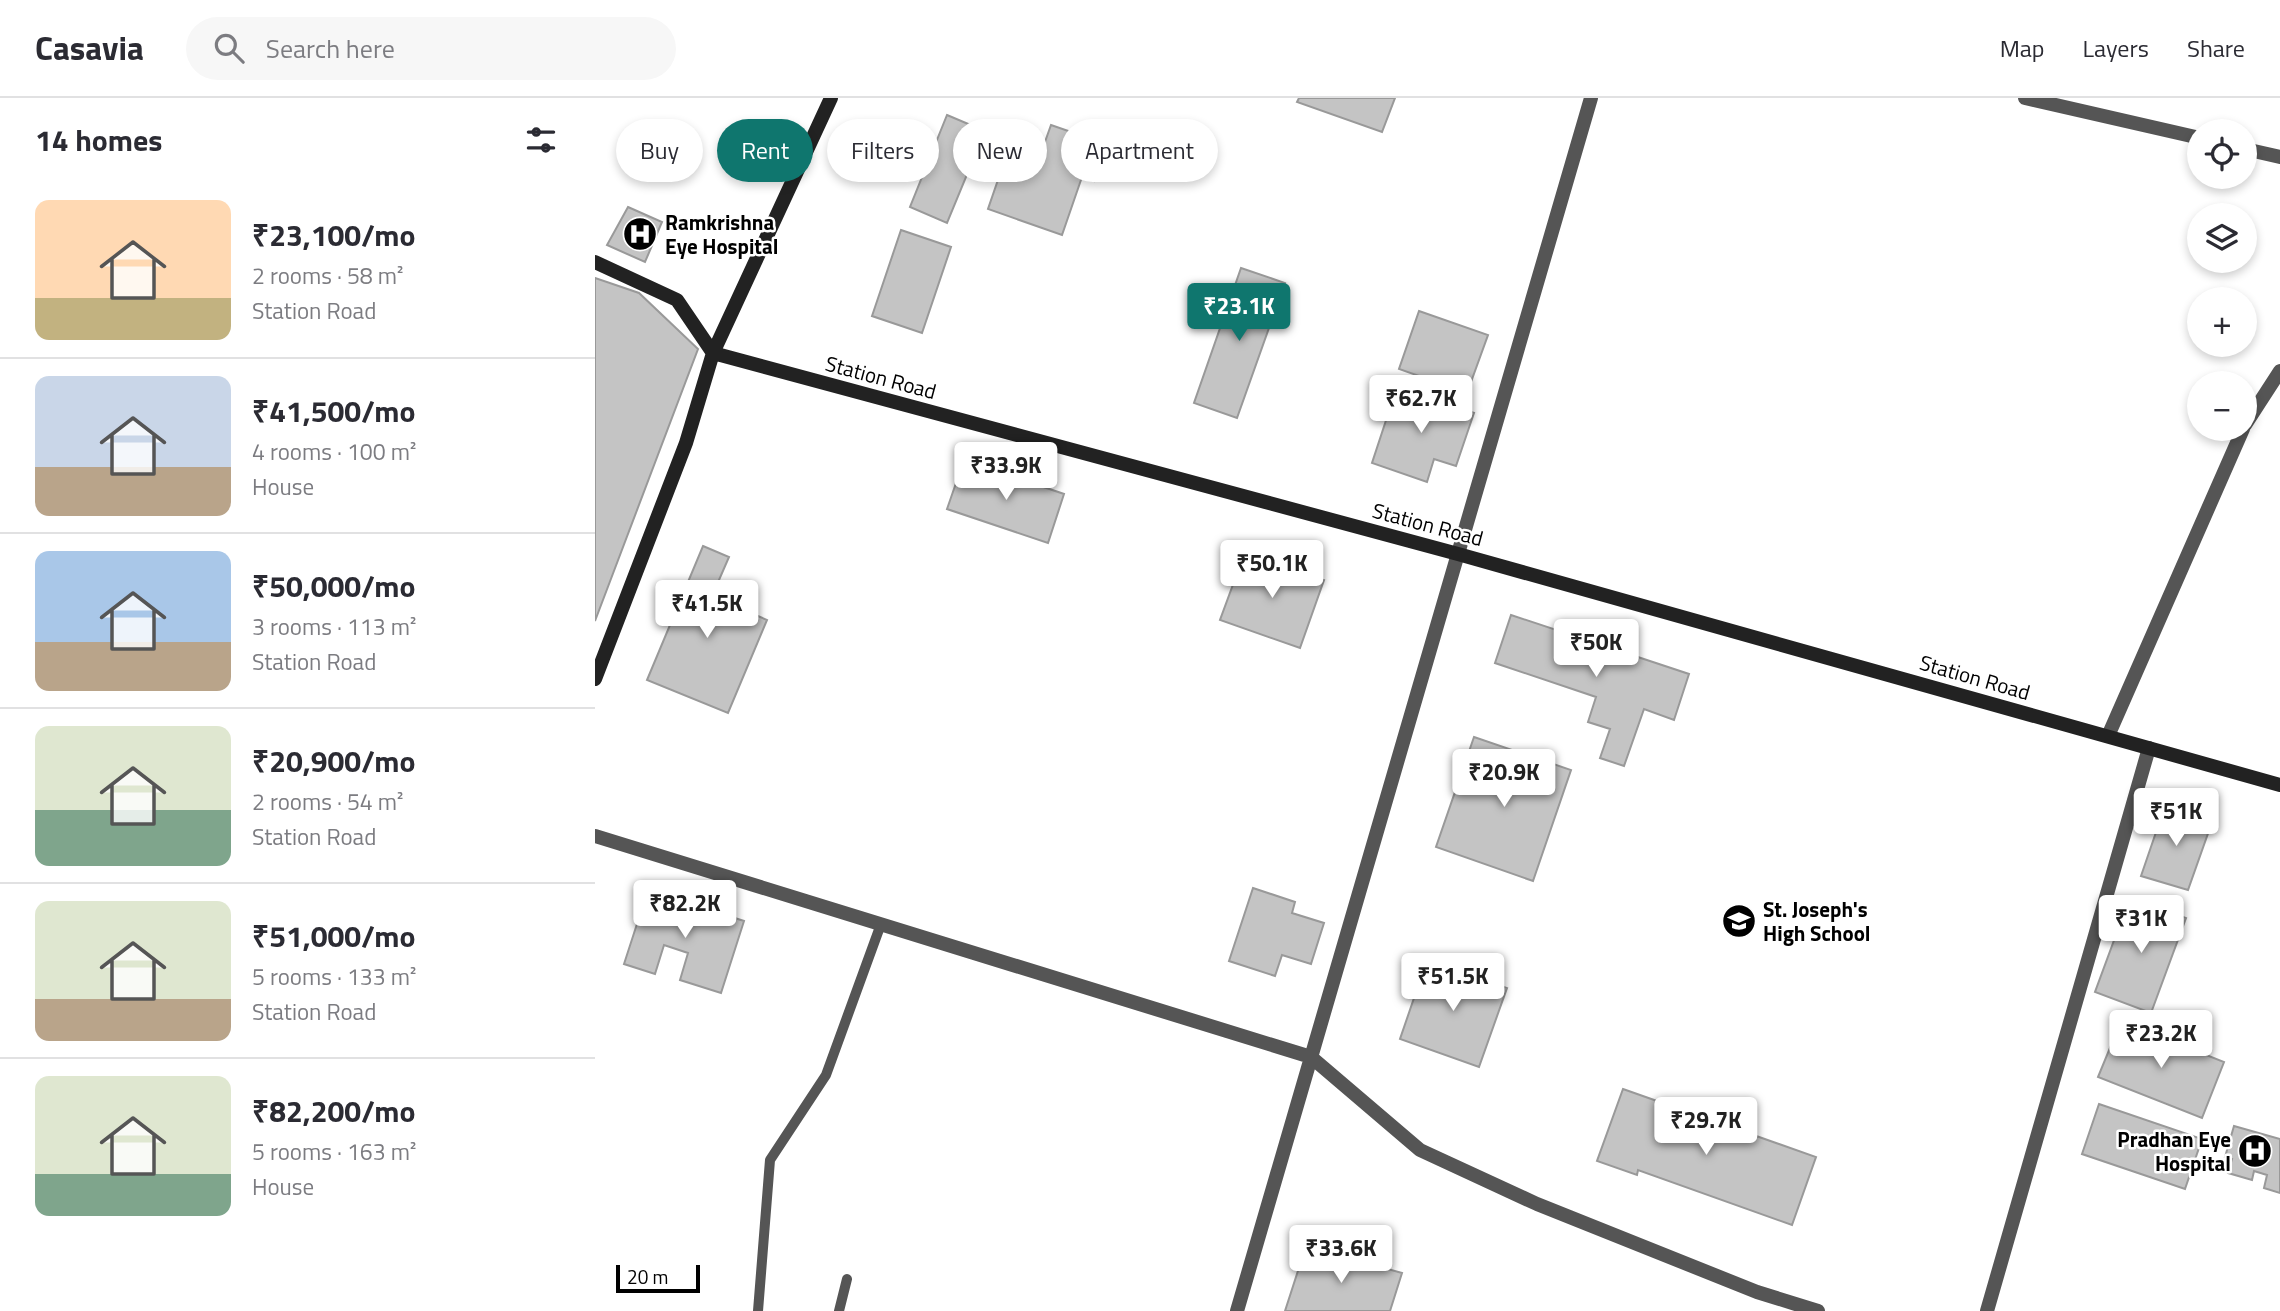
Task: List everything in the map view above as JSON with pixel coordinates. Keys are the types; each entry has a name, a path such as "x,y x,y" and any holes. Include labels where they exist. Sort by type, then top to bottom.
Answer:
{"main road":[{"path":"595,679 686,443 713,353 831,98"},
{"path":"595,262 677,300 713,353"},
{"name":"Station Road","path":"713,353 1458,554 2280,785"}],"street":[{"path":"1237,1311 1591,98"},
{"path":"2025,98 2187,135"},
{"path":"2257,152 2280,157"},
{"path":"2257,407 2280,371"},
{"path":"2108,736 2238,441"},
{"path":"1987,1311 2149,748"},
{"path":"595,836 1311,1057 1420,1150 1563,1215 1757,1292 1818,1311"}],"lane":[{"path":"758,1311 771,1160 826,1075 881,924"},
{"path":"839,1311 847,1279"}],"building":[{"path":"1299,98 1395,98 1382,132 1297,102"},
{"path":"947,115 956,119 953,119 953,182 964,182 947,223 910,207 920,182 939,182 939,135"},
{"path":"1051,125 1061,128 1061,182 1080,182 1062,235 988,209 997,182 1047,182 1047,136"},
{"name":"Ramkrishna Eye Hospital","path":"628,207 662,222 645,262 607,245"},
{"path":"901,230 951,247 922,333 872,316"},
{"path":"1241,268 1285,283 1237,418 1194,403"},
{"path":"595,278 639,293 698,349 595,621"},
{"path":"1419,311 1488,335 1467,393 1399,369"},
{"path":"1397,387 1474,413 1456,466 1434,459 1427,482 1372,463"},
{"path":"964,460 1064,494 1048,543 947,509"},
{"path":"703,546 729,557 712,596 767,620 728,713 647,680"},
{"path":"1245,552 1324,580 1300,648 1220,620"},
{"path":"1511,615 1689,674 1674,720 1644,709 1624,766 1600,758 1610,729 1588,722 1596,697 1495,663"},
{"path":"1474,737 1571,770 1533,881 1436,847"},
{"path":"2165,806 2212,822 2188,890 2141,876"},
{"path":"1253,888 1295,902 1292,913 1324,923 1311,964 1282,955 1275,976 1229,961"},
{"path":"648,890 744,921 721,993 680,980 688,953 664,945 655,974 624,964"},
{"path":"2130,897 2186,918 2151,1013 2095,992"},
{"path":"1427,960 1507,988 1479,1067 1400,1039"},
{"path":"2121,1021 2224,1062 2202,1118 2098,1077"},
{"path":"1623,1089 1816,1157 1792,1225 1638,1170 1637,1175 1597,1161"},
{"path":"2099,1104 2202,1139 2185,1189 2082,1154"},
{"name":"Pradhan Eye Hospital","path":"2234,1126 2280,1139 2280,1193 2264,1188 2267,1175 2254,1171 2252,1180 2228,1173 2232,1159 2225,1157"},
{"path":"1306,1246 1402,1273 1390,1311 1285,1311"}],"place":[{"name":"Ramkrishna Eye Hospital","path":"640,234"},
{"name":"St. Joseph's High School","path":"1739,921"},
{"name":"Pradhan Eye Hospital","path":"2255,1151"}]}
